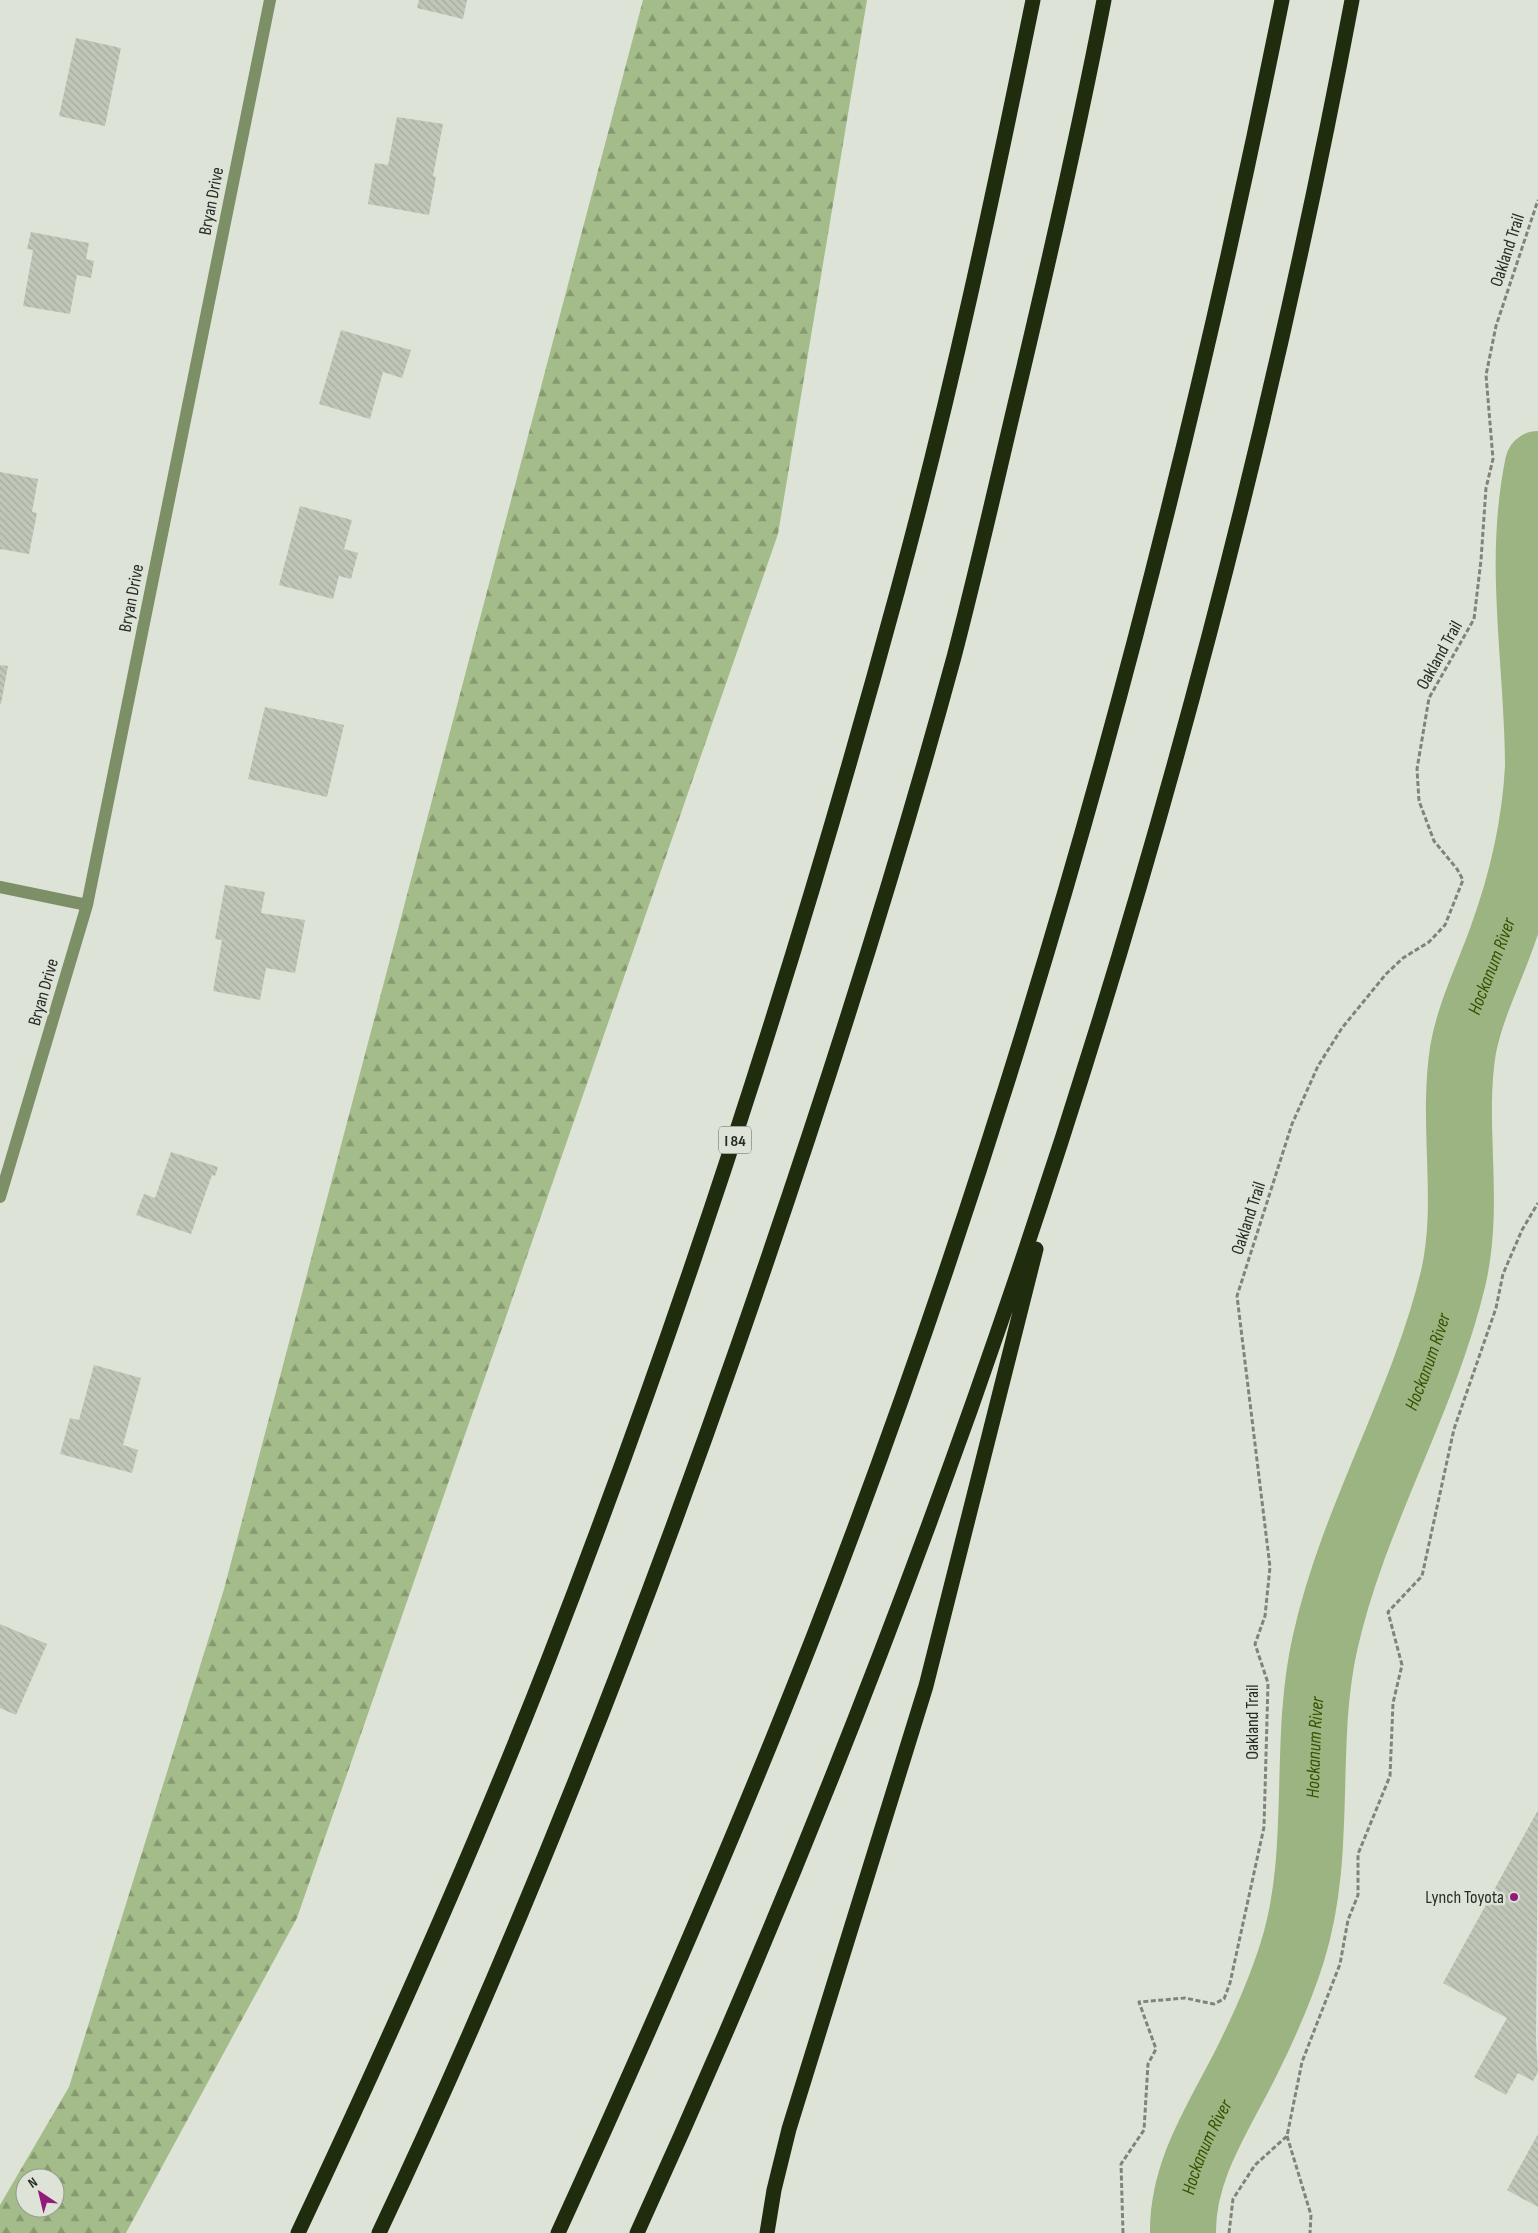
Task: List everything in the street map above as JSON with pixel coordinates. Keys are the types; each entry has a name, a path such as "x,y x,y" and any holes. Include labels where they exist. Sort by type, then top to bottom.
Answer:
{"highway":[{"name":"I 84","path":"298,2233 399,2013 501,1778 548,1660 645,1402 735,1141 816,879 899,585 969,300 1033,0"},
{"path":"379,2233 483,2000 613,1687 697,1463 778,1230 855,990 953,659 1049,262 1104,0"},
{"path":"558,2233 709,1893 815,1631 903,1394 1010,1075 1121,695 1153,572 1221,288 1282,0"},
{"path":"637,2233 770,1931 891,1628 987,1367 1069,1121 1154,837 1224,577 1286,320 1352,0"},
{"path":"767,2233 774,2190 789,2129 926,1686 1069,1121"}],"street":[{"name":"Bryan Drive","path":"0,1197 87,905 270,0"},
{"path":"0,887 87,905"}],"path":[{"name":"Oakland Trail","path":"1123,2233 1121,2164 1144,2130 1148,2064 1156,2050 1139,2002 1185,1998 1214,2004 1224,1999 1230,1984 1264,1827 1268,1683 1255,1644 1265,1616 1270,1566 1237,1296 1292,1124 1318,1066 1342,1028 1386,974 1403,958 1429,942 1445,925 1463,880 1457,869 1434,840 1419,801 1417,769 1429,698 1474,619 1481,560 1486,488 1493,459 1486,375 1496,326 1538,200"},
{"path":"1310,2233 1311,2215 1287,2136 1302,2062 1340,1964 1348,1920 1358,1895 1358,1854 1390,1776 1393,1703 1402,1665 1388,1612 1422,1576 1454,1429 1496,1308 1503,1274 1522,1230 1538,1203"},
{"path":"1229,2233 1233,2199 1255,2165 1287,2136"}],"green space":[{"path":"643,0 867,0 778,534 297,1918 126,2233 0,2233 0,2205 15,2179 15,2218 65,2218 65,2168 22,2168 69,2087 224,1589"}],"building":[{"path":"419,0 467,0 463,19 417,8"},
{"path":"76,38 121,48 105,126 59,116"},
{"path":"397,117 443,124 433,176 436,177 429,215 368,204 375,163 388,165"},
{"path":"31,232 89,243 86,259 94,261 91,278 77,275 70,314 23,306 33,250 27,249"},
{"path":"341,330 411,350 402,378 383,372 370,419 319,404"},
{"path":"0,472 38,479 32,512 37,513 29,554 0,549"},
{"path":"300,506 352,520 344,549 358,553 351,579 339,576 333,599 279,585"},
{"path":"0,665 8,666 1,704 0,704"},
{"path":"265,707 344,725 327,797 248,779"},
{"path":"225,885 265,892 261,913 305,920 295,973 266,968 260,1000 213,991 222,940 215,939"},
{"path":"171,1152 218,1167 215,1176 212,1175 191,1234 136,1215 144,1194 155,1198"},
{"path":"94,1365 141,1378 123,1445 138,1450 132,1473 60,1454 70,1418 79,1420"},
{"path":"0,1624 47,1644 16,1715 0,1708"},
{"name":"Lynch Toyota","path":"1538,1810 1536,2040 1538,2072 1533,2081 1518,2073 1506,2095 1474,2077 1507,2018 1443,1983"},
{"path":"1538,2134 1538,2207 1507,2190"}],"waterway":[{"name":"Hockanum River","path":"1183,2233 1184,2210 1195,2166 1265,2022 1292,1953 1302,1915 1307,1876 1318,1681 1325,1643 1337,1596 1370,1505 1424,1371 1453,1279 1460,1222 1459,1107 1463,1050 1475,1007 1516,895 1531,832 1534,810 1538,767 1530,615 1529,540 1538,464"}],"place":[{"name":"Lynch Toyota","path":"1514,1897"}]}
